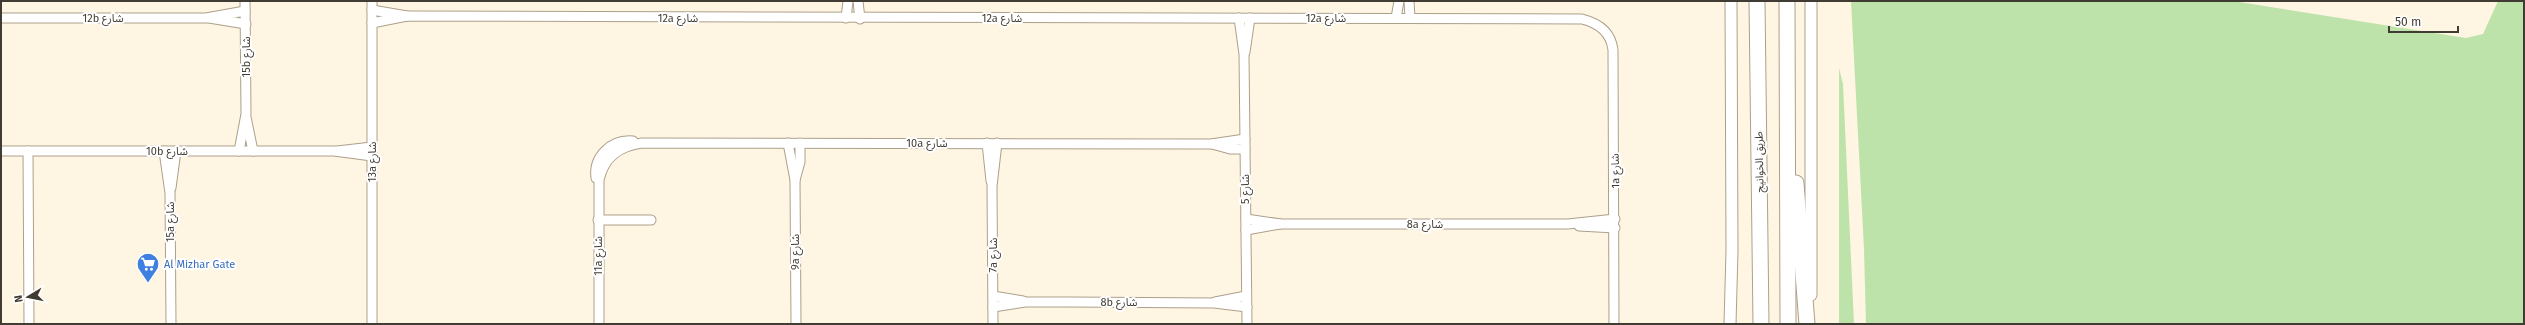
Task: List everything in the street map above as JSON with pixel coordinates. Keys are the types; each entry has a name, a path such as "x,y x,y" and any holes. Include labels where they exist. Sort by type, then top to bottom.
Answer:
{"highway":[{"name":"طريق الخوانيج","path":"1757,1 1761,324"},
{"path":"1787,1 1788,324"},
{"path":"1788,114 1797,189 1807,324"}],"street":[{"name":"15b شارع","path":"245,1 246,114 253,151"},
{"path":"846,18 848,1"},
{"path":"858,1 860,19"},
{"path":"1396,18 1399,1"},
{"path":"1409,1 1410,18"},
{"path":"1730,1 1732,251 1730,324"},
{"path":"1811,1 1811,324"},
{"name":"12a شارع","path":"372,5 407,16"},
{"name":"13a شارع","path":"372,5 372,324"},
{"name":"12b شارع","path":"206,18 246,11"},
{"name":"12a شارع","path":"372,23 407,16 860,19 1576,18 1597,25"},
{"name":"12b شارع","path":"1,18 206,18 246,24"},
{"name":"شارع 5","path":"1239,18 1244,54 1247,324"},
{"name":"شارع 5","path":"1244,54 1250,18"},
{"name":"1a شارع","path":"1597,25 1609,35 1613,50 1615,224 1614,324"},
{"name":"15b شارع","path":"239,151 246,114"},
{"name":"10a شارع","path":"611,150 642,143 1211,144 1245,139"},
{"name":"9a شارع","path":"788,143 795,180 796,324"},
{"name":"9a شارع","path":"795,180 800,162 800,143"},
{"name":"7a شارع","path":"993,324 992,186 997,143"},
{"name":"7a شارع","path":"987,144 988,165 992,186"},
{"name":"10a شارع","path":"1211,144 1230,149 1245,149"},
{"name":"11a شارع","path":"599,324 598,188 600,173 611,150"},
{"name":"10b شارع","path":"1,151 372,151"},
{"path":"28,151 29,324"},
{"name":"15a شارع","path":"164,151 170,193 171,324"},
{"name":"15a شارع","path":"170,193 176,151"},
{"name":"8a شارع","path":"1246,219 1281,224 1615,224"},
{"path":"598,220 651,220"},
{"name":"8a شارع","path":"1246,230 1281,224"},
{"name":"8b شارع","path":"993,296 1025,302"},
{"name":"8b شارع","path":"1214,303 1246,296"},
{"name":"8b شارع","path":"993,307 1025,302 1214,303 1247,307"}],"green space":[{"path":"1851,1 2233,1 2466,38 2483,34 2498,1 2524,1 2524,324 1866,324 1864,249"},
{"path":"1839,68 1843,84 1854,324 1839,324"}],"place":[{"name":"Al Mizhar Gate","path":"148,284"}]}
